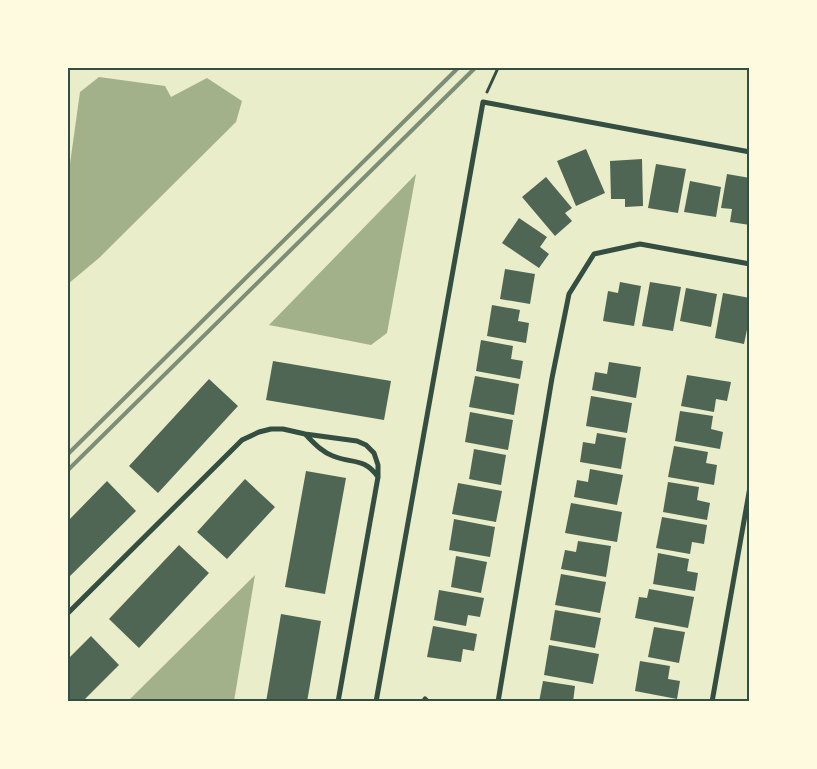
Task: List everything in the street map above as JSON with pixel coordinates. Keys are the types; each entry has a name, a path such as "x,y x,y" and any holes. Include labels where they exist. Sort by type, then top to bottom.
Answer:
{"street":[{"path":"376,702 483,102 750,152"},
{"path":"498,702 552,378 569,294 594,254 640,244 750,264"},
{"path":"68,613 242,440 259,432 283,429 304,434 356,441 366,445 374,453 378,465 378,477 338,702"},
{"path":"304,434 324,452 336,458 357,461 368,466 378,477"},
{"path":"712,702 750,487"}],"path":[{"path":"483,102 498,68"}],"shaded area":[{"path":"99,77 165,86 171,97 207,78 242,101 236,122 99,258 68,284 68,178 80,92"},
{"path":"416,174 387,333 371,345 269,325"},
{"path":"255,575 234,701 128,701"}],"building":[{"path":"586,149 605,193 576,206 557,161"},
{"path":"642,159 643,206 625,207 625,199 611,199 610,161"},
{"path":"656,164 686,169 678,213 648,208"},
{"path":"727,174 750,178 750,225 730,222 732,209 721,208"},
{"path":"546,177 572,208 565,213 572,221 555,236 522,197"},
{"path":"690,181 721,187 716,217 684,212"},
{"path":"519,218 547,237 540,247 549,254 539,268 502,243"},
{"path":"505,269 535,274 530,304 500,299"},
{"path":"620,282 641,286 634,326 603,321 608,291 618,293"},
{"path":"650,282 681,287 673,331 642,326"},
{"path":"686,288 717,294 711,327 680,321"},
{"path":"723,293 750,298 750,315 744,344 715,338"},
{"path":"492,305 520,310 518,321 529,323 526,343 487,336"},
{"path":"481,340 513,346 511,359 523,361 520,379 476,371"},
{"path":"273,361 391,381 384,420 266,400"},
{"path":"609,362 641,367 636,398 592,390 595,372 607,374"},
{"path":"687,375 731,382 727,401 716,399 714,412 681,406"},
{"path":"475,376 519,384 514,415 469,407"},
{"path":"209,379 238,406 158,493 129,466"},
{"path":"591,396 632,403 627,433 586,426"},
{"path":"680,411 713,416 711,429 723,432 720,449 675,441"},
{"path":"470,412 513,420 508,450 465,442"},
{"path":"597,433 626,438 621,469 580,462 583,442 595,444"},
{"path":"674,446 708,452 706,463 717,465 714,485 668,477"},
{"path":"474,449 506,455 501,485 469,479"},
{"path":"590,469 623,475 617,505 574,497 577,480 588,482"},
{"path":"306,471 346,478 325,594 285,587"},
{"path":"245,479 275,507 227,559 197,532"},
{"path":"107,481 136,511 68,578 68,521"},
{"path":"668,482 699,487 697,500 710,503 707,520 663,512"},
{"path":"458,483 502,491 496,522 452,514"},
{"path":"571,503 622,512 617,542 565,533"},
{"path":"662,517 707,525 704,544 692,542 690,554 656,548"},
{"path":"454,519 495,527 490,557 449,550"},
{"path":"578,541 611,546 606,577 561,569 565,550 576,552"},
{"path":"179,545 209,573 139,648 109,619"},
{"path":"658,553 689,559 687,571 698,573 695,591 653,584"},
{"path":"456,556 487,562 481,593 451,587"},
{"path":"561,574 606,582 600,613 555,605"},
{"path":"649,589 694,597 688,628 635,618 639,597 647,598"},
{"path":"439,590 484,598 480,617 468,615 466,626 434,620"},
{"path":"555,610 601,618 595,648 550,640"},
{"path":"281,614 321,621 307,702 266,702"},
{"path":"433,626 477,634 474,651 463,649 461,662 427,657"},
{"path":"654,627 685,632 679,663 648,657"},
{"path":"91,636 119,665 82,702 68,702 68,659"},
{"path":"549,645 599,654 593,684 544,675"},
{"path":"640,661 670,666 668,679 680,681 677,699 635,691"},
{"path":"543,681 575,686 573,702 539,702"}],"railway":[{"path":"68,454 458,68"},
{"path":"68,470 475,68"}]}
